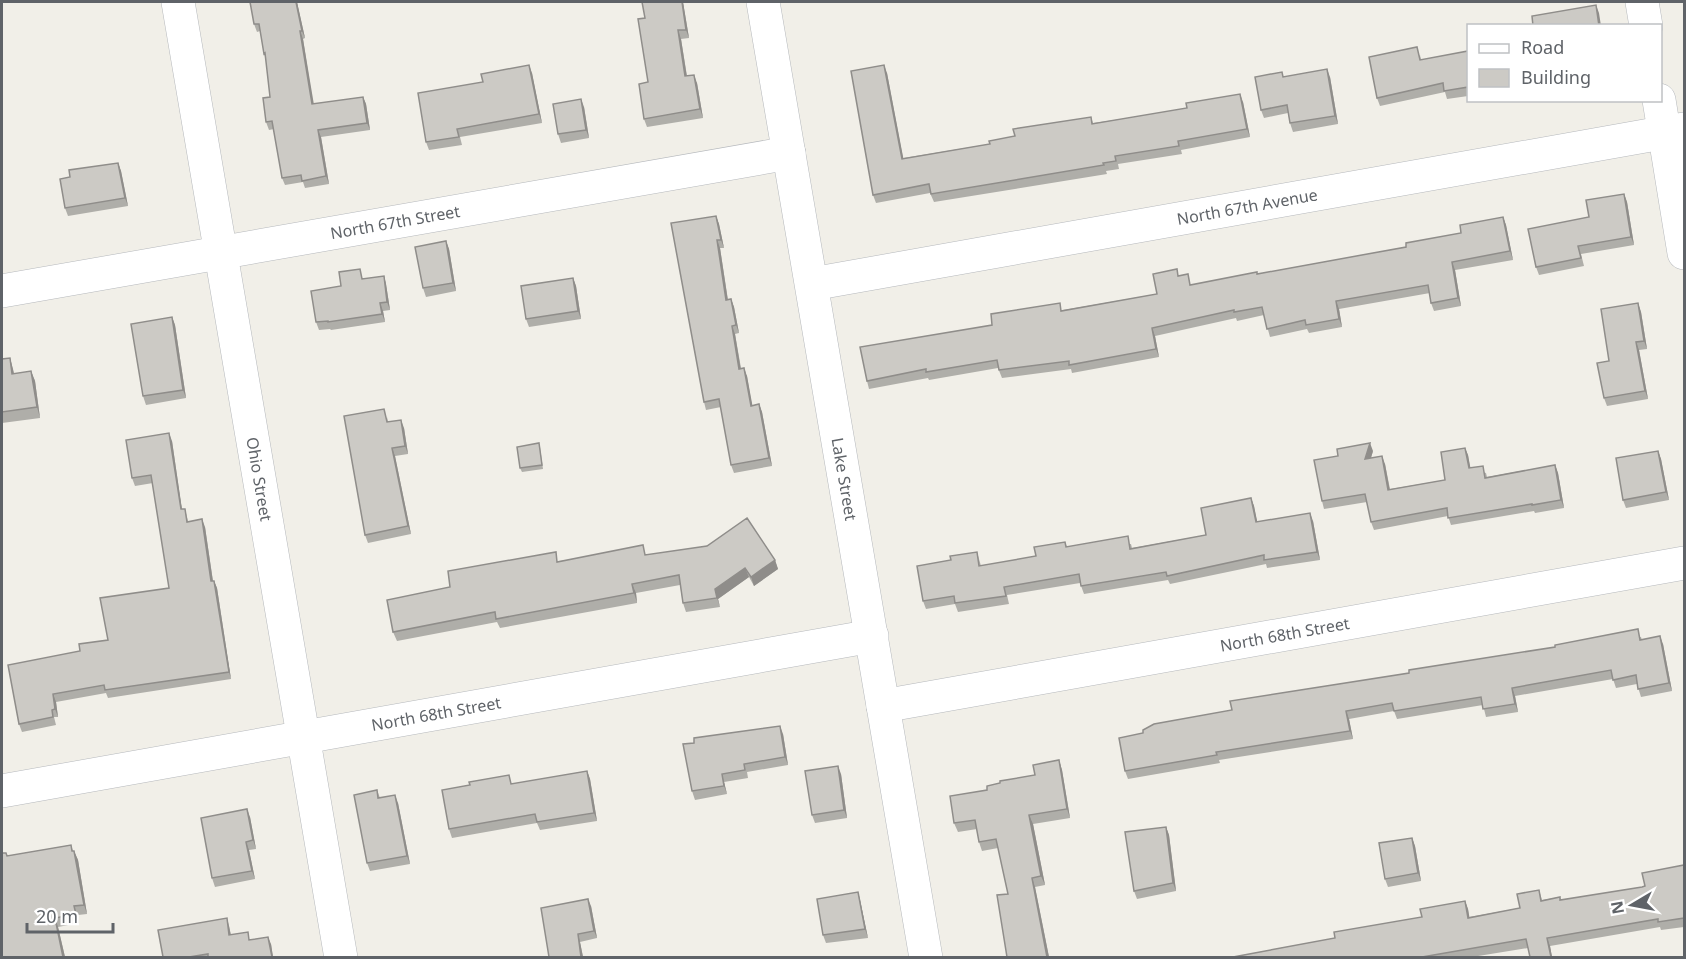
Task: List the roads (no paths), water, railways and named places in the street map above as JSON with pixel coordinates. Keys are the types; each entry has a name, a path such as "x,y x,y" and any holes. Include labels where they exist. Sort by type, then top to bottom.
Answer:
{"street":[{"name":"Ohio Street","path":"178,2 341,957"},
{"name":"Lake Street","path":"763,2 926,957"},
{"path":"1642,2 1646,24"},
{"path":"1660,102 1674,131 1684,253"},
{"name":"North 67th Avenue","path":"812,284 1674,131"},
{"name":"North 67th Street","path":"2,291 789,153"},
{"name":"North 68th Street","path":"884,706 1684,563"},
{"name":"North 68th Street","path":"2,792 872,636"}]}
